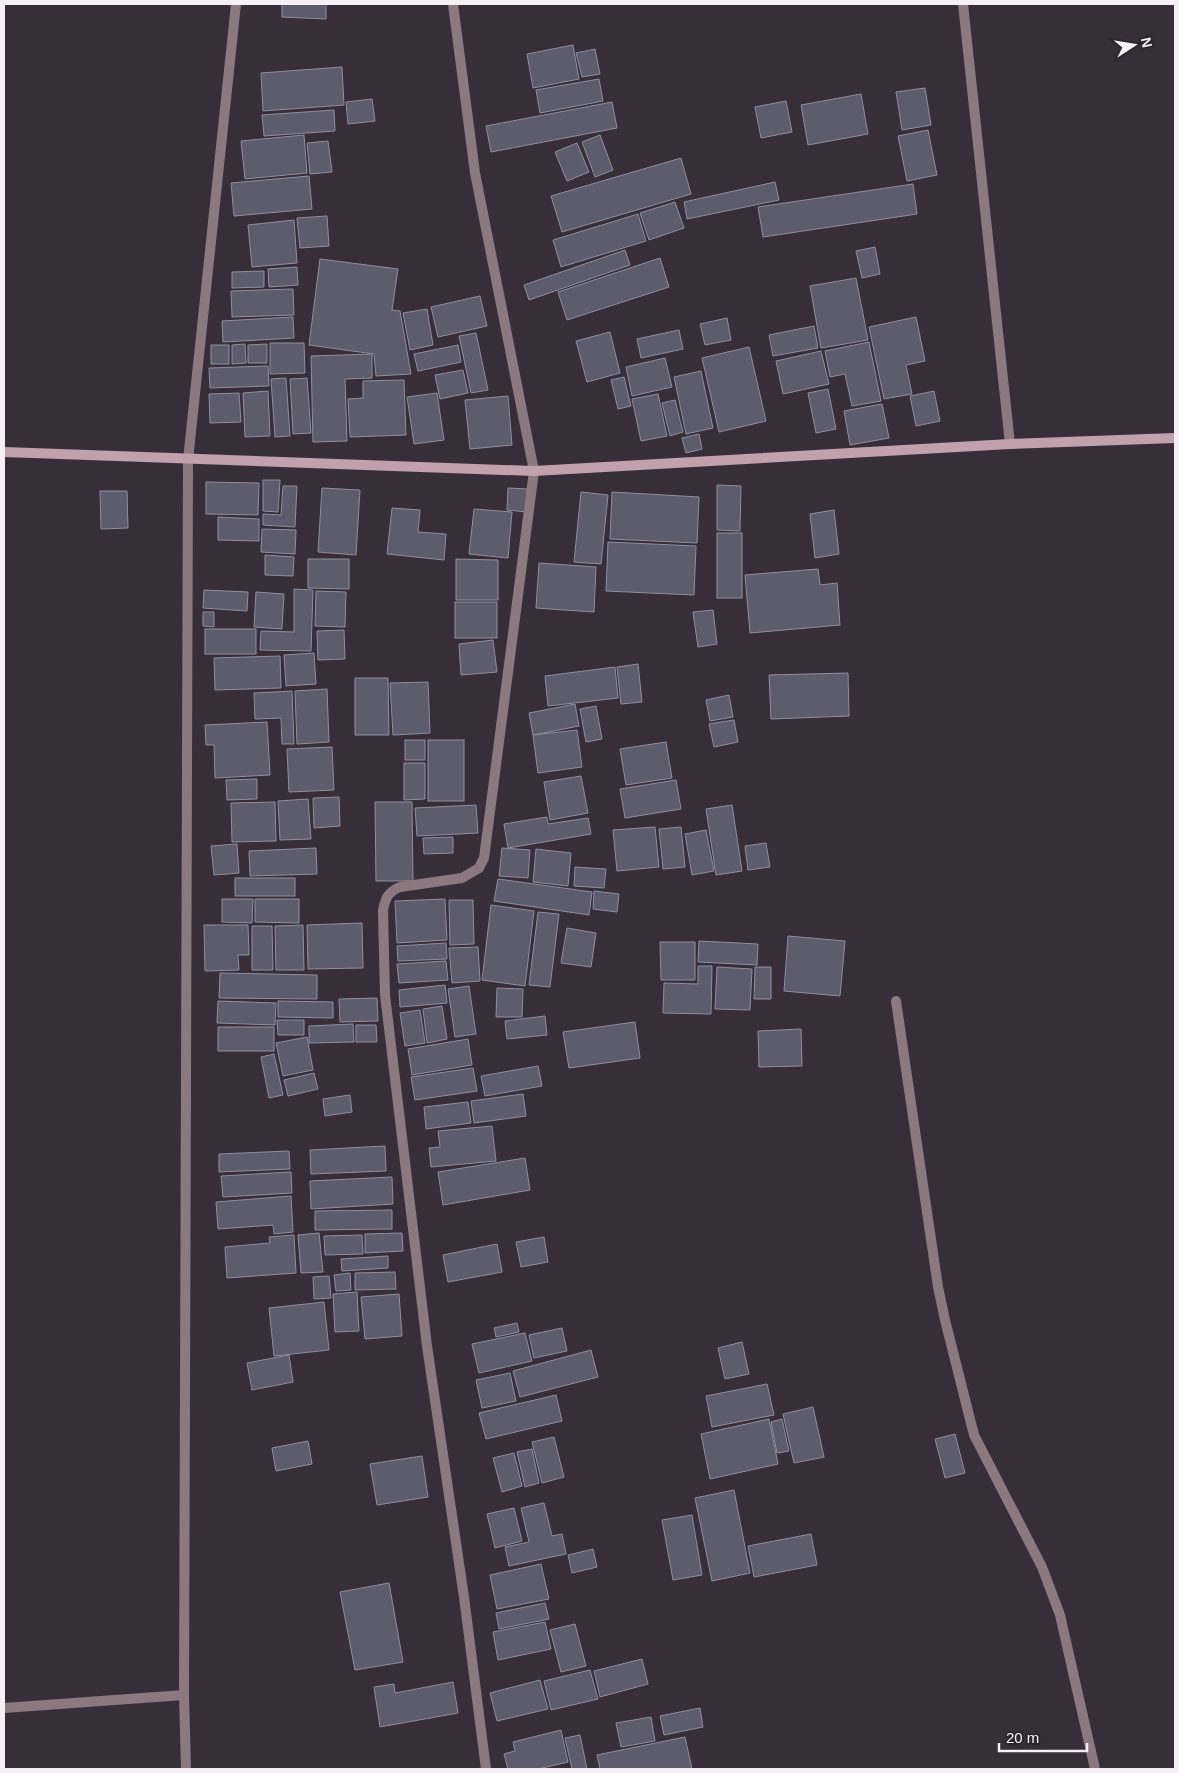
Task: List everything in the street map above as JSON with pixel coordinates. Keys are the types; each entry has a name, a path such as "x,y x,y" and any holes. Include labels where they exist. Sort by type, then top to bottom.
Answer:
{"street":[{"path":"186,1769 184,1695 188,460 236,4"},
{"path":"453,4 475,173 534,471 484,858 479,868 462,878 400,887 390,891 384,900 383,911 386,994 427,1346 464,1597 486,1769"},
{"path":"963,4 1010,444"},
{"path":"4,452 534,471 1010,444 1175,438"},
{"path":"896,1001 938,1287 974,1434 1042,1567 1052,1591 1060,1615 1094,1769"},
{"path":"4,1708 184,1695"}],"building":[{"path":"282,4 326,4 326,19 282,17"},
{"path":"573,45 579,79 533,88 527,54"},
{"path":"595,49 600,74 582,77 576,53"},
{"path":"342,67 344,105 263,111 261,73"},
{"path":"599,79 603,101 540,113 536,90"},
{"path":"925,88 931,125 902,130 896,92"},
{"path":"861,94 868,134 808,145 801,105"},
{"path":"372,99 375,121 348,124 346,102"},
{"path":"786,101 792,132 761,138 755,107"},
{"path":"612,102 617,128 491,152 486,126"},
{"path":"334,110 335,131 264,136 262,115"},
{"path":"928,130 937,175 907,181 898,136"},
{"path":"304,135 307,173 245,179 241,141"},
{"path":"600,135 613,170 595,177 582,142"},
{"path":"328,141 332,172 310,174 307,143"},
{"path":"577,143 589,172 567,181 555,152"},
{"path":"681,158 691,194 562,232 551,196"},
{"path":"309,176 312,209 234,216 231,183"},
{"path":"775,182 779,200 687,219 684,202"},
{"path":"913,184 917,214 763,237 758,207"},
{"path":"675,202 684,228 649,240 640,213"},
{"path":"638,214 646,241 561,267 553,240"},
{"path":"327,216 329,246 300,248 297,218"},
{"path":"294,220 297,263 252,267 248,225"},
{"path":"875,247 880,274 862,278 856,251"},
{"path":"625,250 630,265 529,300 524,285"},
{"path":"660,258 669,287 567,320 558,292"},
{"path":"320,259 398,269 392,310 400,311 411,374 376,376 374,354 309,345"},
{"path":"297,267 298,285 269,287 268,269"},
{"path":"264,271 264,287 232,288 232,272"},
{"path":"856,278 868,340 821,348 810,286"},
{"path":"293,289 294,315 232,317 231,291"},
{"path":"480,296 487,326 438,337 431,307"},
{"path":"427,309 433,345 410,350 403,313"},
{"path":"293,317 294,338 223,342 222,321"},
{"path":"916,317 925,361 906,365 912,394 884,399 869,327"},
{"path":"727,318 731,340 705,345 700,324"},
{"path":"814,326 818,348 773,356 769,335"},
{"path":"679,330 683,349 641,358 637,339"},
{"path":"610,332 620,373 587,382 576,341"},
{"path":"476,333 488,390 471,393 459,336"},
{"path":"869,342 881,401 852,406 845,374 830,377 825,351"},
{"path":"270,343 304,343 305,373 270,374"},
{"path":"245,344 246,363 232,364 232,345"},
{"path":"267,344 267,363 248,363 248,345"},
{"path":"211,345 229,345 229,364 211,364"},
{"path":"458,345 461,362 418,371 414,354"},
{"path":"749,347 766,421 719,432 702,358"},
{"path":"821,351 829,384 783,394 776,361"},
{"path":"372,354 372,378 345,379 347,441 313,442 311,356"},
{"path":"665,358 672,387 632,396 626,367"},
{"path":"268,366 269,386 210,388 209,368"},
{"path":"463,370 468,393 440,399 435,375"},
{"path":"701,371 713,428 686,434 674,377"},
{"path":"624,377 631,406 618,409 611,380"},
{"path":"286,378 290,436 275,437 271,379"},
{"path":"307,378 311,433 293,434 290,379"},
{"path":"404,380 406,435 350,437 348,399 363,398 363,381"},
{"path":"828,389 836,429 816,433 808,393"},
{"path":"268,391 270,436 245,437 243,393"},
{"path":"934,391 940,421 916,426 910,396"},
{"path":"239,393 241,422 210,423 209,394"},
{"path":"437,393 444,440 414,444 407,397"},
{"path":"658,394 667,436 641,441 632,399"},
{"path":"508,396 512,445 470,449 465,400"},
{"path":"675,400 683,432 670,436 662,403"},
{"path":"882,404 889,438 850,445 844,411"},
{"path":"699,434 702,449 686,453 682,438"},
{"path":"263,480 280,480 278,512 263,511"},
{"path":"206,482 259,483 258,515 206,514"},
{"path":"717,485 741,486 740,531 717,530"},
{"path":"283,486 297,486 295,527 263,525 263,514 281,515"},
{"path":"322,488 360,490 356,555 318,552"},
{"path":"508,488 528,489 527,512 507,510"},
{"path":"100,491 127,491 128,528 101,529"},
{"path":"581,492 608,495 601,564 574,562"},
{"path":"612,492 699,497 697,543 610,539"},
{"path":"392,508 420,510 418,532 446,534 444,560 387,554"},
{"path":"474,509 512,512 508,558 469,554"},
{"path":"834,510 839,554 815,558 810,514"},
{"path":"218,517 259,519 259,541 218,540"},
{"path":"262,529 296,530 295,554 261,552"},
{"path":"717,533 742,533 742,598 717,598"},
{"path":"608,542 696,546 694,595 606,591"},
{"path":"265,555 294,557 293,576 265,575"},
{"path":"308,559 349,559 349,589 308,588"},
{"path":"456,559 498,560 498,600 456,600"},
{"path":"539,563 596,567 594,612 536,608"},
{"path":"818,569 820,585 837,583 840,625 750,633 745,575"},
{"path":"294,589 313,590 311,651 260,650 261,631 294,632"},
{"path":"204,590 248,592 247,611 203,608"},
{"path":"316,591 346,592 345,627 315,626"},
{"path":"256,592 284,594 282,629 254,627"},
{"path":"455,602 497,602 497,638 455,638"},
{"path":"713,610 717,644 698,647 693,612"},
{"path":"203,612 214,612 214,627 203,626"},
{"path":"205,629 256,629 256,654 205,654"},
{"path":"344,630 345,659 318,660 317,631"},
{"path":"493,640 497,672 461,675 459,644"},
{"path":"314,653 316,684 286,686 284,655"},
{"path":"280,656 281,688 215,690 214,658"},
{"path":"638,664 642,702 621,704 617,667"},
{"path":"615,667 618,698 548,706 545,676"},
{"path":"848,673 849,716 771,719 769,675"},
{"path":"355,678 388,678 389,735 355,735"},
{"path":"428,682 430,733 393,735 390,683"},
{"path":"327,689 329,742 297,744 295,691"},
{"path":"292,691 294,744 282,744 281,718 255,719 254,693"},
{"path":"729,695 733,717 710,721 706,700"},
{"path":"575,704 579,726 533,735 529,713"},
{"path":"596,706 602,739 586,742 580,709"},
{"path":"734,720 738,742 714,747 709,724"},
{"path":"267,722 270,775 215,778 214,745 206,745 205,725"},
{"path":"577,730 582,767 538,773 533,735"},
{"path":"405,740 425,740 425,760 405,760"},
{"path":"428,740 464,740 464,801 428,801"},
{"path":"666,742 672,778 626,785 620,749"},
{"path":"332,747 334,790 289,792 287,749"},
{"path":"404,763 425,763 425,799 404,800"},
{"path":"581,776 588,813 550,820 544,782"},
{"path":"257,779 257,799 227,800 226,780"},
{"path":"676,780 681,809 625,818 620,789"},
{"path":"339,797 340,826 314,828 313,798"},
{"path":"308,799 311,839 280,840 278,801"},
{"path":"275,802 276,841 232,842 231,803"},
{"path":"375,802 412,802 413,881 376,881"},
{"path":"476,805 478,833 417,836 415,808"},
{"path":"732,805 742,871 716,875 706,809"},
{"path":"547,817 548,824 588,818 591,834 508,848 504,824"},
{"path":"655,827 659,867 617,871 613,830"},
{"path":"681,827 685,867 663,869 659,829"},
{"path":"706,830 714,871 692,875 685,834"},
{"path":"453,837 453,853 424,854 423,838"},
{"path":"766,843 770,867 748,870 745,846"},
{"path":"237,844 239,873 214,875 211,846"},
{"path":"316,848 317,874 250,876 249,851"},
{"path":"502,848 530,850 528,878 499,876"},
{"path":"536,849 571,853 568,886 533,882"},
{"path":"575,867 606,869 604,888 574,886"},
{"path":"235,878 295,878 295,896 235,896"},
{"path":"498,879 592,892 589,915 494,901"},
{"path":"594,891 619,894 617,912 593,909"},
{"path":"222,899 253,899 252,923 222,922"},
{"path":"255,899 299,899 299,923 255,922"},
{"path":"445,899 447,940 397,943 395,901"},
{"path":"449,900 473,900 474,944 450,945"},
{"path":"491,905 534,911 525,986 482,980"},
{"path":"538,912 559,914 550,987 529,985"},
{"path":"362,923 363,968 308,969 307,925"},
{"path":"204,925 248,925 249,955 238,955 239,970 205,971"},
{"path":"303,925 304,970 276,970 275,926"},
{"path":"252,926 272,926 273,970 252,970"},
{"path":"567,928 596,933 591,967 561,963"},
{"path":"788,936 845,941 840,996 784,991"},
{"path":"699,941 758,944 757,965 698,962"},
{"path":"660,942 695,942 695,980 661,980"},
{"path":"446,943 447,959 398,961 397,946"},
{"path":"478,947 480,981 452,983 449,948"},
{"path":"446,961 448,980 399,983 397,964"},
{"path":"698,966 712,966 711,1014 663,1013 664,983 698,984"},
{"path":"717,967 752,969 750,1010 715,1009"},
{"path":"755,967 771,967 771,999 754,999"},
{"path":"220,973 317,975 317,999 219,998"},
{"path":"445,985 447,1003 400,1007 399,990"},
{"path":"469,986 476,1034 455,1037 448,989"},
{"path":"497,988 523,989 522,1017 496,1017"},
{"path":"377,998 378,1021 340,1022 339,999"},
{"path":"218,1001 276,1003 275,1025 217,1023"},
{"path":"278,1001 333,1002 333,1018 278,1017"},
{"path":"442,1006 447,1039 427,1043 423,1009"},
{"path":"420,1010 425,1043 405,1046 400,1013"},
{"path":"545,1016 547,1035 507,1039 505,1021"},
{"path":"277,1020 304,1020 304,1035 278,1035"},
{"path":"635,1022 640,1058 569,1068 563,1032"},
{"path":"353,1024 354,1042 309,1043 309,1026"},
{"path":"356,1025 376,1025 377,1042 356,1042"},
{"path":"218,1027 274,1027 274,1051 218,1051"},
{"path":"801,1029 802,1066 759,1067 758,1031"},
{"path":"307,1037 313,1070 283,1076 276,1043"},
{"path":"468,1039 472,1065 412,1075 408,1049"},
{"path":"274,1054 283,1095 269,1098 261,1057"},
{"path":"538,1066 542,1086 485,1096 481,1076"},
{"path":"473,1068 477,1091 415,1100 411,1077"},
{"path":"314,1073 318,1089 288,1096 284,1080"},
{"path":"523,1094 526,1116 474,1123 471,1101"},
{"path":"350,1095 352,1112 325,1116 323,1099"},
{"path":"468,1102 471,1123 426,1129 424,1107"},
{"path":"492,1126 496,1161 431,1167 429,1148 440,1147 438,1131"},
{"path":"385,1146 386,1171 311,1174 310,1150"},
{"path":"289,1151 290,1169 219,1172 219,1154"},
{"path":"525,1158 530,1190 443,1205 438,1172"},
{"path":"291,1172 292,1193 223,1197 221,1176"},
{"path":"392,1177 393,1204 311,1209 310,1181"},
{"path":"291,1196 293,1232 274,1234 273,1225 218,1229 216,1202"},
{"path":"392,1210 392,1229 315,1230 315,1211"},
{"path":"319,1233 323,1272 301,1273 298,1235"},
{"path":"402,1233 403,1251 365,1253 365,1234"},
{"path":"294,1235 296,1273 227,1278 225,1247 270,1243 269,1237"},
{"path":"362,1235 363,1254 325,1255 324,1236"},
{"path":"544,1237 548,1262 521,1267 516,1242"},
{"path":"497,1244 502,1272 448,1282 443,1255"},
{"path":"388,1256 388,1268 342,1271 341,1259"},
{"path":"395,1272 396,1289 355,1290 355,1273"},
{"path":"350,1273 351,1290 336,1291 334,1275"},
{"path":"329,1276 331,1298 314,1299 313,1277"},
{"path":"357,1292 359,1331 335,1332 333,1294"},
{"path":"399,1294 402,1336 365,1339 361,1297"},
{"path":"324,1302 329,1350 274,1356 269,1308"},
{"path":"517,1323 519,1332 496,1337 494,1328"},
{"path":"562,1328 567,1351 534,1358 529,1335"},
{"path":"525,1333 532,1361 479,1373 472,1344"},
{"path":"742,1342 749,1374 725,1379 718,1348"},
{"path":"591,1350 598,1377 520,1397 513,1371"},
{"path":"289,1355 293,1382 252,1390 247,1363"},
{"path":"510,1373 516,1401 482,1408 476,1380"},
{"path":"767,1384 774,1415 712,1427 706,1396"},
{"path":"556,1395 562,1421 486,1439 479,1413"},
{"path":"813,1407 824,1457 794,1463 783,1414"},
{"path":"769,1419 778,1464 710,1479 701,1434"},
{"path":"782,1419 789,1451 777,1453 771,1422"},
{"path":"955,1434 965,1473 945,1478 935,1439"},
{"path":"554,1437 564,1477 542,1483 532,1442"},
{"path":"308,1441 312,1464 276,1471 272,1448"},
{"path":"532,1449 539,1483 525,1487 517,1452"},
{"path":"514,1453 522,1486 502,1492 493,1458"},
{"path":"422,1456 428,1497 377,1505 370,1464"},
{"path":"734,1490 750,1573 712,1581 695,1498"},
{"path":"544,1503 552,1536 562,1534 566,1554 509,1566 505,1547 529,1542 521,1508"},
{"path":"514,1508 522,1541 495,1548 487,1514"},
{"path":"692,1515 702,1575 673,1580 662,1520"},
{"path":"811,1534 817,1565 754,1577 748,1546"},
{"path":"593,1549 597,1567 572,1573 568,1555"},
{"path":"541,1564 549,1599 497,1609 490,1575"},
{"path":"389,1583 403,1662 355,1670 340,1592"},
{"path":"545,1603 549,1619 499,1629 496,1613"},
{"path":"545,1622 551,1649 498,1660 493,1632"},
{"path":"575,1624 586,1666 561,1672 550,1630"},
{"path":"642,1659 648,1684 600,1697 594,1671"},
{"path":"590,1670 598,1699 551,1710 544,1681"},
{"path":"540,1680 548,1709 497,1721 490,1693"},
{"path":"453,1682 458,1713 380,1727 374,1687 394,1684 395,1693"},
{"path":"700,1708 703,1727 664,1735 660,1716"},
{"path":"651,1717 655,1741 621,1747 616,1723"},
{"path":"561,1730 568,1762 538,1769 508,1769 504,1754 515,1751 513,1742"},
{"path":"580,1735 587,1769 572,1769 565,1738"},
{"path":"685,1737 692,1769 600,1769 597,1755"}]}
